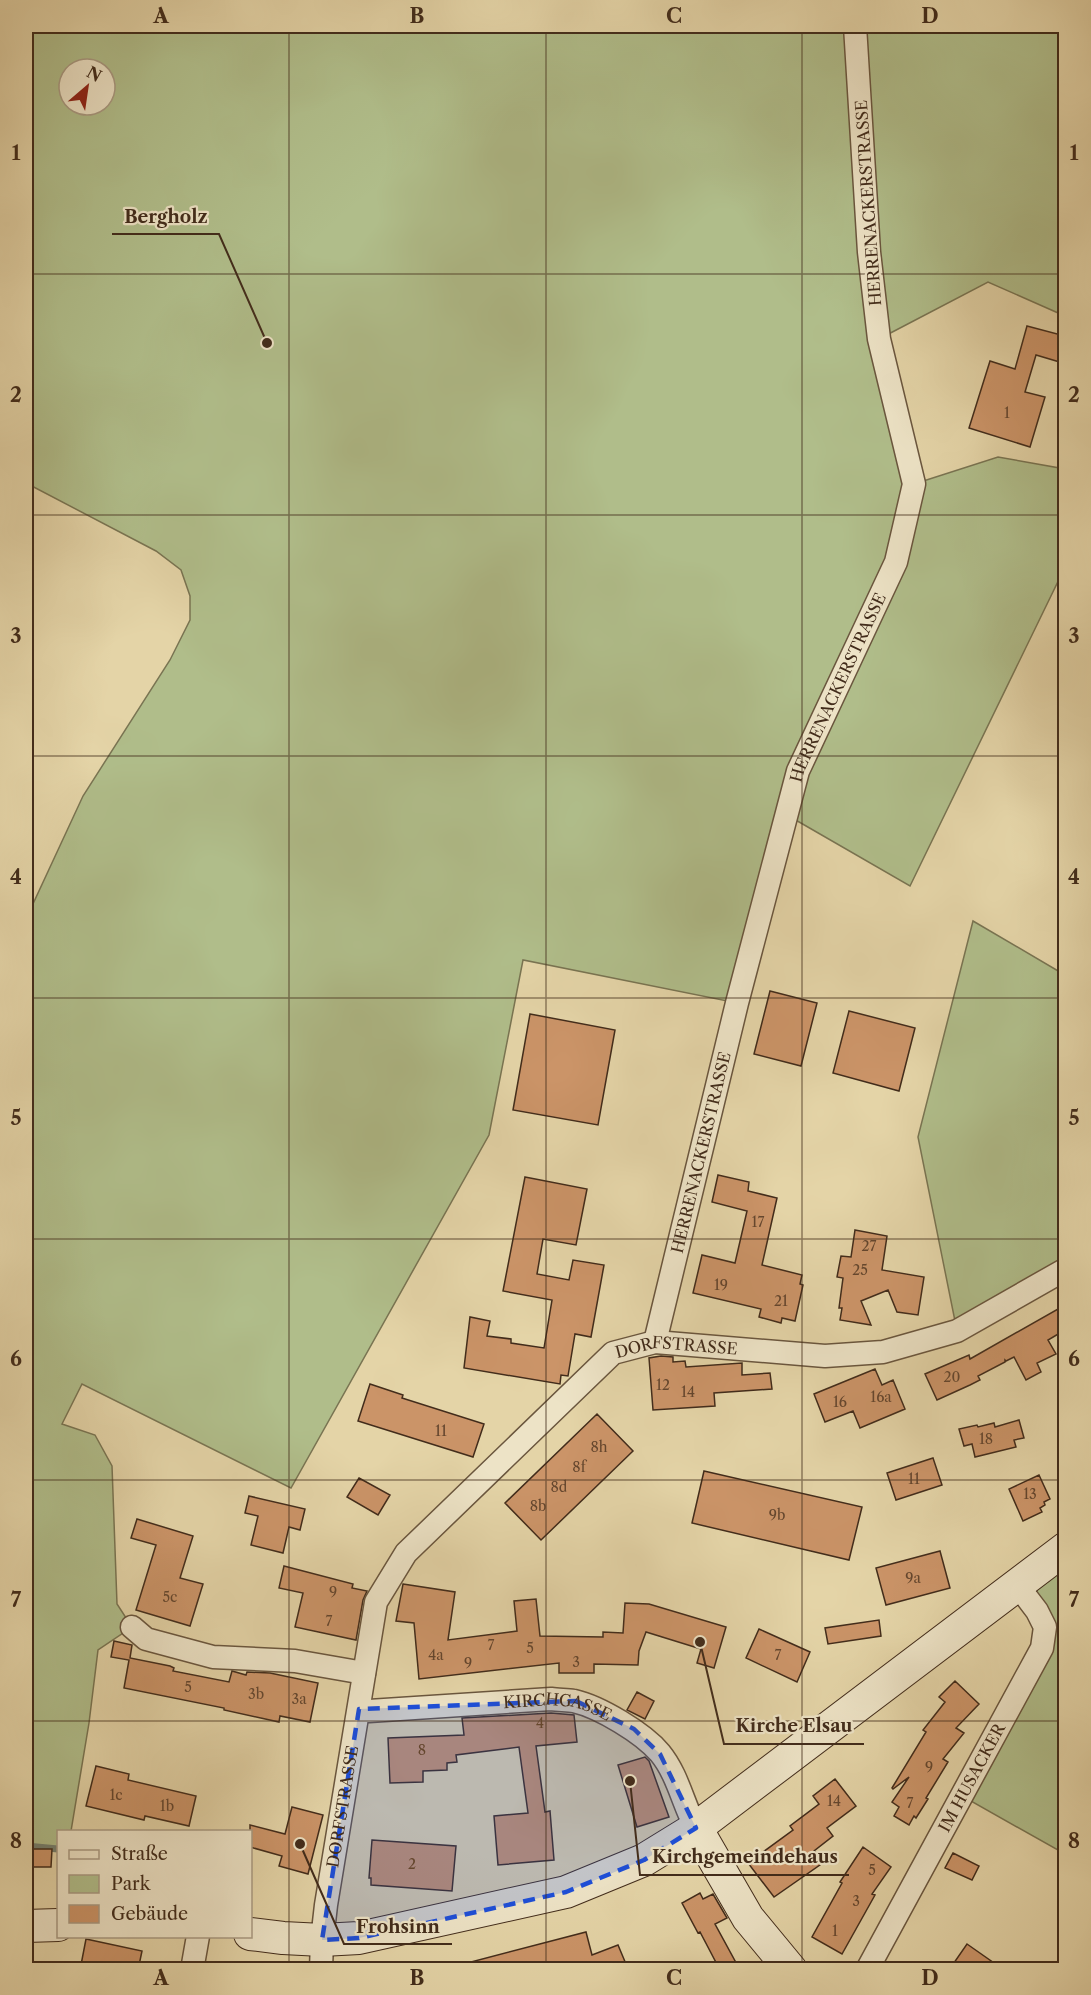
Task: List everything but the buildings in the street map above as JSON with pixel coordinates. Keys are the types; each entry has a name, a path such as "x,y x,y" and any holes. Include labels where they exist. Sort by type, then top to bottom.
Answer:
{"main road":[{"path":"252,1935 321,1955 359,1938 566,1892 644,1860 696,1827 1018,1586 1065,1548"},
{"path":"696,1827 748,1918 791,1970"},
{"path":"26,1926 57,1925"}],"street":[{"name":"HERRENACKERSTRASSE","path":"655,1342 737,1003 798,771 896,562 914,484 879,339 869,252 855,26"},
{"name":"DORFSTRASSE","path":"321,1955 376,1602 406,1553 613,1353 655,1342 825,1356 883,1352 957,1331 1065,1269"},
{"name":"IM HUSACKER","path":"867,1970 1042,1648 1045,1627 1037,1611 1018,1586"},
{"path":"132,1627 146,1640 213,1657 295,1661 364,1673"},
{"name":"KIRCHGASSE","path":"359,1709 369,1711 551,1699 576,1701 634,1729 660,1754 683,1794 696,1827"},
{"path":"192,1970 198,1938"}],"highlighted area":[{"path":"576,1701 634,1729 660,1754 696,1828 644,1860 566,1892 359,1938 322,1940 359,1709"}],"green space":[{"path":"26,26 1066,26 1065,316 988,282 879,339 914,484 998,457 1065,469 1065,567 910,886 787,815 737,1003 523,960 489,1135 291,1488 82,1384 62,1424 95,1435 112,1466 117,1604 132,1627 98,1650 89,1723 71,1830 57,1830 57,1849 26,1846 26,919 83,796 170,660 190,620 190,596 181,570 156,551 26,483"},
{"path":"973,921 1065,975 1065,1269 957,1331 918,1137"},
{"path":"1065,1548 1065,1854 962,1796 1042,1648 1018,1586"}],"waterway":[{"path":"26,1846 57,1849"}],"place":[{"name":"Bergholz","path":"267,343"},
{"name":"Kirche Elsau","path":"700,1642"},
{"name":"Kirchgemeindehaus","path":"630,1781"},
{"name":"Frohsinn","path":"300,1844"}]}
